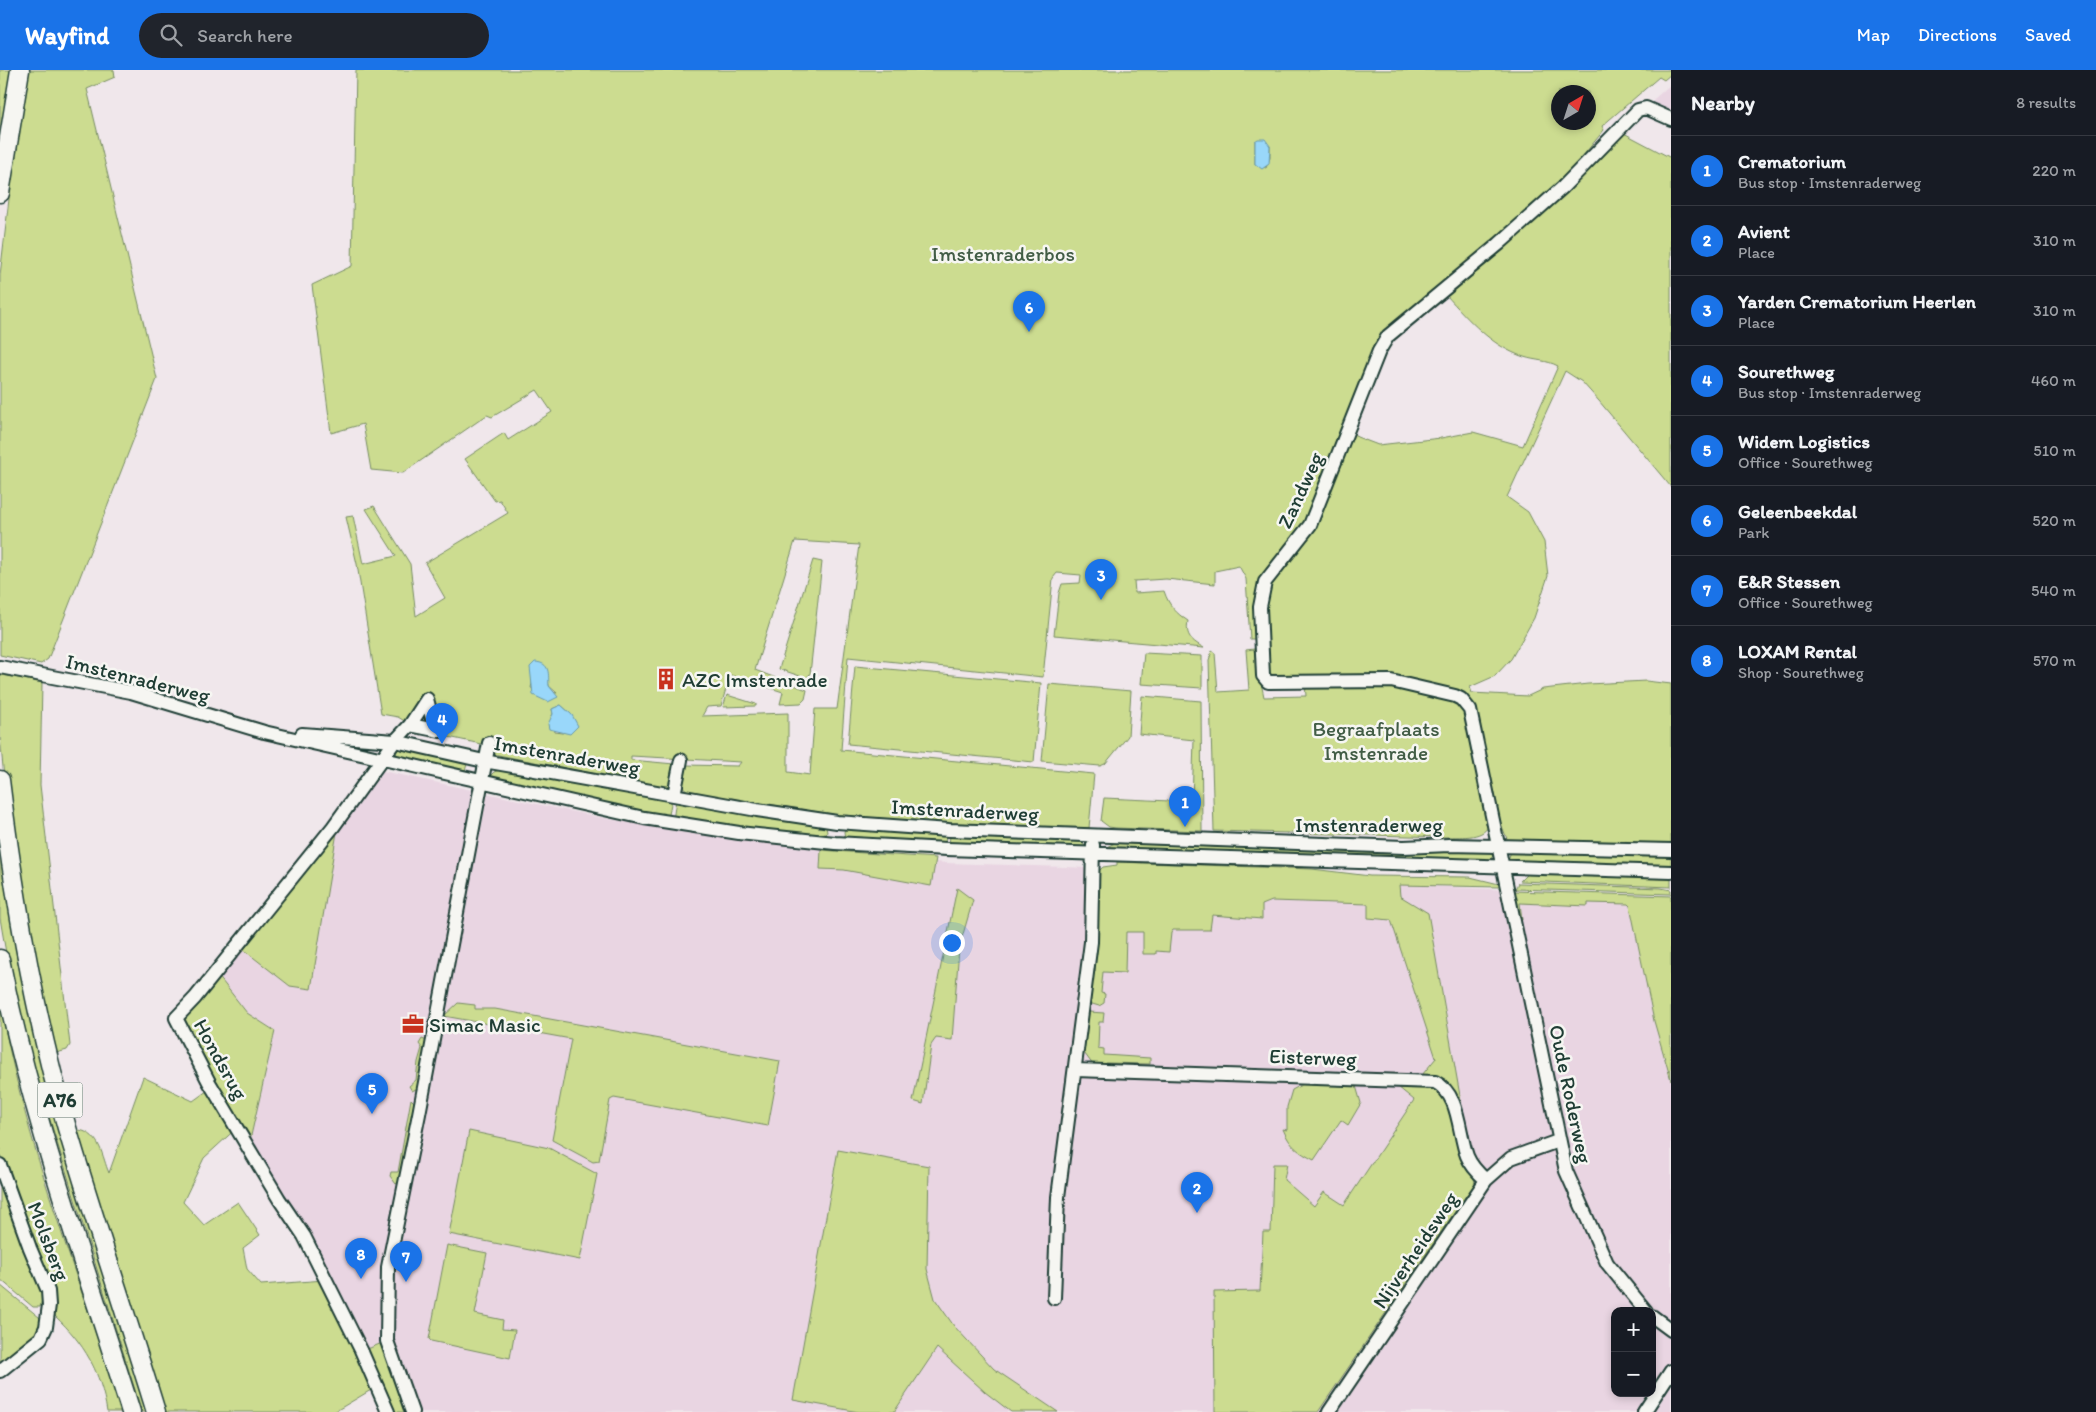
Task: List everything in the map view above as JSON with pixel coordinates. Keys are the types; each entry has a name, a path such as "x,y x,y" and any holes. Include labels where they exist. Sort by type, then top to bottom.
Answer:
{"highway":[{"path":"0,193 20,70"},
{"name":"A76","path":"0,780 14,885 41,1022 67,1127 156,1412"},
{"name":"A76","path":"0,959 12,1021 44,1135 131,1412"}],"street":[{"name":"Zandweg","path":"1497,846 1477,744 1466,704 1455,696 1391,680 1274,684 1265,680 1260,608 1265,582 1310,525 1379,351 1388,336 1563,187 1638,110 1646,108 1671,119"},
{"name":"Imstenraderweg","path":"0,667 130,692 264,732 480,782 644,818 739,833 835,843 1668,874"},
{"path":"384,759 410,725"},
{"name":"Imstenraderweg","path":"264,732 396,741 484,761 837,822 1093,837 1404,847 1497,846 1671,850"},
{"path":"412,1412 387,1341 388,1268 489,742"},
{"name":"Hondsrug","path":"384,759 333,826 195,998 176,1018 209,1082 304,1236 361,1350 388,1412"},
{"path":"674,795 681,760"},
{"path":"1054,1298 1058,1197 1091,942 1093,837"},
{"name":"Oude Roderweg","path":"1497,846 1553,1107 1558,1141 1566,1171 1607,1263 1643,1307"},
{"name":"Eisterweg","path":"1075,1070 1435,1082 1448,1092 1467,1154 1475,1170 1486,1180"},
{"name":"Nijverheidsweg","path":"1329,1412 1486,1180 1511,1158 1558,1141"},
{"name":"Molsberg","path":"0,1165 30,1248 48,1291 50,1305 46,1328 41,1338 0,1371"},
{"path":"1656,1319 1671,1330"},
{"path":"1644,1412 1671,1371"}],"shaded area":[{"path":"1671,84 1671,114 1656,107 1653,103 1654,99"},
{"path":"378,770 603,818 709,836 946,863 1066,867 1660,898 1671,1041 1671,1412 412,1412 386,1341 360,1352 250,1140 275,1031 247,1013 215,972"}],"green space":[{"path":"0,70 12,70 0,149"},
{"path":"28,70 114,70 115,77 87,89 157,379 48,659 41,664 0,655 0,275 16,140"},
{"name":"Imstenraderbos","path":"356,70 1671,70 1671,74 1664,80 1659,77 1602,126 1604,130 1573,168 1620,131 1671,158 1671,487 1582,382 1565,371 1507,497 1528,512 1544,542 1548,576 1534,618 1511,659 1495,676 1470,687 1472,693 1528,696 1543,689 1588,684 1646,681 1671,684 1671,846 1508,841 1496,812 1473,707 1416,683 1270,680 1256,639 1250,639 1246,579 1239,566 1215,571 1215,584 1166,579 1134,581 1135,593 1164,591 1173,609 1188,621 1187,626 1190,638 1204,648 1054,635 1059,593 1062,584 1080,583 1081,575 1057,573 1053,578 1043,677 848,657 841,750 1094,774 1089,828 955,825 851,817 689,792 681,785 685,765 738,766 741,762 631,756 631,760 674,764 671,785 663,787 493,754 495,747 439,735 438,723 418,706 406,722 398,717 381,714 357,564 346,517 353,516 363,564 396,556 366,509 374,506 410,564 416,616 445,598 425,563 508,513 500,500 495,501 465,459 504,433 508,440 552,412 537,390 492,417 487,415 403,473 371,470 363,424 331,433 312,285 352,266","holes":["1255,141 1270,146 1270,158 1266,168 1255,164","1446,295 1481,331 1501,346 1524,357 1558,366 1523,446 1473,432 1441,438 1378,445 1357,437 1351,430 1392,336","795,541 859,545 837,709 815,709 810,775 788,772 788,713 702,716 707,707 721,706 730,675 783,692 780,704 801,703 805,699 807,690 755,670","533,678 548,681 549,686 557,693 531,688","561,705 572,715 563,733 555,732 551,717 553,714 552,709"]},
{"path":"813,560 822,562 810,674 806,678 779,669"},
{"name":"Begraafplaats Imstenrade","path":"1254,649 1264,697 1306,696 1305,684 1415,686 1464,706 1491,822 1488,828 1483,832 1466,837 1214,831 1209,660 1212,651 1215,653 1218,692 1249,690 1246,650"},
{"path":"1144,653 1202,656 1202,688 1141,684"},
{"path":"855,666 1041,683 1034,762 848,744"},
{"path":"0,674 42,683 40,785 70,1045 67,1050 53,1054 6,797 0,737"},
{"path":"1049,684 1131,691 1128,736 1105,764 1100,766 1042,761"},
{"path":"727,695 756,704 756,706 723,707"},
{"path":"1142,696 1201,701 1202,831 1116,828 1109,827 1101,821 1104,798 1192,802 1194,740 1139,734"},
{"path":"398,748 468,760 464,775 398,758 396,752"},
{"path":"503,769 672,798 668,820 489,777 494,772"},
{"path":"676,799 826,827 827,832 825,837 673,821"},
{"path":"338,826 311,989 290,986 240,947"},
{"path":"846,827 946,834 945,847 845,838 844,832"},
{"path":"950,834 1078,840 1083,843 1086,849 949,847"},
{"path":"1115,843 1240,848 1278,845 1492,851 1493,856 1489,861 1102,849"},
{"path":"0,847 149,1412 142,1412 38,1082 7,959 0,918"},
{"path":"821,850 936,858 931,886 844,870 820,869"},
{"path":"1515,852 1671,853 1671,868 1508,861 1510,854"},
{"path":"1117,862 1312,869 1370,876 1470,877 1499,884 1500,887 1399,885 1400,896 1428,913 1466,1130 1455,1093 1444,1082 1422,1075 1436,1058 1391,920 1368,918 1368,904 1272,901 1262,905 1262,919 1212,915 1210,930 1173,930 1169,952 1156,951 1156,954 1143,954 1143,932 1126,932 1125,973 1103,972 1101,993 1105,994 1104,1003 1099,1006 1089,1003 1090,980 1095,971 1099,871 1103,867 1117,865"},
{"path":"1528,873 1609,874 1636,878 1668,878 1671,879 1671,887 1520,881"},
{"path":"1518,883 1661,888 1671,890 1671,894 1515,889"},
{"path":"957,888 973,900 959,948 952,1040 936,1038 931,1045 923,1104 913,1101"},
{"path":"1513,891 1671,896 1671,1080 1654,1021 1630,906 1628,904 1588,903 1588,906 1520,903 1522,920 1518,918"},
{"path":"215,972 247,1013 275,1031 250,1140 240,1125 204,1158 183,1202 204,1225 238,1202 260,1235 243,1248 247,1269 261,1285 324,1280 360,1352 387,1341 412,1412 389,1412 376,1387 334,1412 163,1412 74,1133 79,1130 92,1136 100,1147 109,1173 143,1077 193,1101 218,1083 178,1018"},
{"path":"0,1001 10,1053 38,1157 70,1259 122,1412 107,1412 96,1371 90,1359 75,1337 55,1316 53,1291 0,1157"},
{"path":"458,1003 475,1005 475,1009 495,1009 780,1061 768,1126 614,1098 610,1100 599,1161 593,1162 552,1140 571,1039 444,1016"},
{"path":"1089,1012 1104,1013 1103,1022 1099,1022 1098,1048 1104,1049 1104,1055 1150,1058 1150,1064 1106,1063 1103,1066 1093,1065 1082,1050 1085,1015"},
{"path":"422,1039 427,1041 418,1088 412,1091 409,1086 416,1080 422,1048 419,1044"},
{"path":"1303,1084 1356,1086 1361,1103 1348,1125 1341,1120 1314,1160 1295,1148 1283,1129 1287,1130 1287,1107 1292,1090"},
{"path":"1427,1084 1446,1096 1473,1173 1475,1183 1470,1196 1467,1194 1318,1412 1215,1412 1214,1292 1260,1291 1263,1232 1271,1232 1273,1164 1287,1164 1284,1180 1314,1206 1324,1192 1344,1205 1414,1100 1398,1087"},
{"path":"411,1099 415,1103 401,1181 396,1184 390,1176 391,1172 398,1172"},
{"path":"469,1131 549,1148 597,1174 580,1260 449,1234"},
{"path":"838,1150 929,1166 927,1269 935,1299 954,1326 994,1369 1058,1412 1011,1412 985,1392 937,1348 894,1412 859,1412 793,1400"},
{"path":"0,1181 44,1293 40,1307 33,1307 0,1279"},
{"path":"447,1245 487,1253 475,1314 503,1320 502,1329 515,1330 510,1358 429,1339"},
{"path":"0,1285 45,1322 39,1335 0,1368"}],"water":[{"path":"1265,139 1270,146 1269,164 1262,169 1255,164 1255,141"},
{"path":"535,662 544,664 548,670 549,686 558,697 548,702 533,695 530,667"},
{"path":"561,705 572,715 578,726 570,734 549,729 548,724 553,714 552,709"}],"place":[{"name":"Geleenbeekdal","path":"1029,332"},
{"name":"Yarden Crematorium Heerlen","path":"1101,600"},
{"name":"AZC Imstenrade","path":"666,679"},
{"name":"Sourethweg","path":"442,744"},
{"name":"Crematorium","path":"1185,827"},
{"name":"Simac Masic","path":"413,1024"},
{"name":"Widem Logistics","path":"372,1114"},
{"name":"Avient","path":"1197,1213"},
{"name":"LOXAM Rental","path":"361,1279"},
{"name":"E&R Stessen","path":"406,1282"}]}
